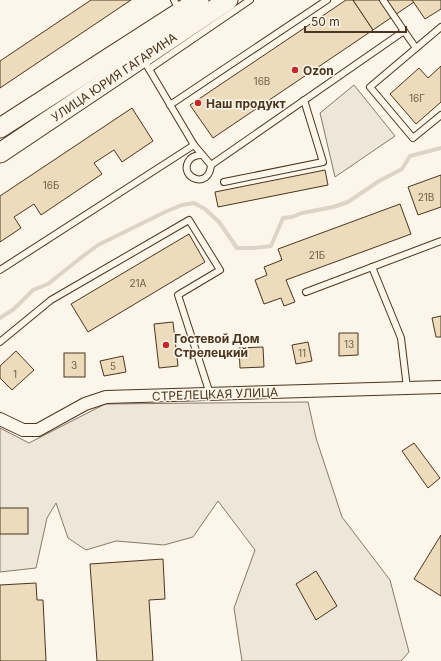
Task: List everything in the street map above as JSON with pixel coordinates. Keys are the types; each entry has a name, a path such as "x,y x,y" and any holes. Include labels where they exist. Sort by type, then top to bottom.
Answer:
{"main road":[{"name":"УЛИЦА ЮРИЯ ГАГАРИНА","path":"0,128 177,6 199,0"},
{"name":"УЛИЦА ЮРИЯ ГАГАРИНА","path":"0,153 145,64 228,0"}],"street":[{"name":"СТРЕЛЕЦКАЯ УЛИЦА","path":"0,419 23,430 38,430 85,404 106,397 441,387"}],"lane":[{"path":"211,165 194,145 145,64 250,0"},
{"path":"170,105 327,0"},
{"path":"384,0 416,48"},
{"path":"441,27 370,87 413,138 441,116"},
{"path":"202,155 195,155 190,158 187,164 187,170 190,176 195,179 201,179 207,176 211,165 404,31"},
{"path":"224,182 323,162 304,100"},
{"path":"0,270 194,145"},
{"path":"0,342 51,300 189,220 220,270 178,295 210,394"},
{"path":"306,292 441,241"},
{"path":"372,267 401,338 408,388"}],"shaded area":[{"path":"354,85 395,136 335,177 320,113"},
{"path":"308,402 316,438 342,517 390,580 409,652 401,661 242,661 234,608 255,550 218,501 193,537 164,545 116,541 86,550 68,538 56,503 47,518 36,568 0,572 0,428 29,443 105,404"}],"building":[{"path":"91,0 131,0 0,88 0,61"},
{"path":"346,0 353,0 373,30 213,138 190,105"},
{"path":"353,0 412,0 414,2 373,30"},
{"path":"412,0 441,0 441,9 425,19"},
{"path":"441,66 441,102 416,124 390,94 419,68 428,78"},
{"path":"132,108 153,141 122,162 114,150 94,163 102,174 41,215 34,204 14,217 21,228 0,242 0,196"},
{"path":"325,170 328,185 218,207 215,192"},
{"path":"441,175 441,207 418,215 408,187"},
{"path":"400,204 411,234 286,280 295,302 284,306 281,298 264,304 255,280 267,275 264,267 282,260 278,249"},
{"path":"189,234 205,262 88,332 71,304"},
{"path":"441,316 441,337 436,337 432,318"},
{"name":"Гостевой Дом Стрелецкий","path":"173,322 178,366 159,368 154,324"},
{"path":"339,333 358,333 358,355 339,356"},
{"path":"308,342 312,361 296,364 292,345"},
{"path":"263,347 264,367 240,368 239,348"},
{"path":"16,351 34,370 12,390 0,378 0,366"},
{"path":"64,353 85,353 85,377 64,377"},
{"path":"123,356 126,372 104,376 100,361"},
{"path":"414,443 440,478 428,488 402,451"},
{"path":"0,508 28,508 28,534 0,534"},
{"path":"441,535 441,596 414,579"},
{"path":"163,559 165,599 149,600 153,661 97,661 90,564"},
{"path":"316,571 337,606 316,620 296,584"},
{"path":"36,583 37,600 43,600 46,661 0,661 0,585"}],"waterway":[{"path":"0,318 14,309 33,290 48,284 98,245 182,205 194,203 205,209 219,222 237,248 271,246 283,218 333,207 348,202 379,181 402,169 410,156 441,148"}],"place":[{"name":"Ozon","path":"295,70"},
{"name":"Наш продукт","path":"198,103"},
{"name":"Гостевой Дом Стрелецкий","path":"166,345"}]}
